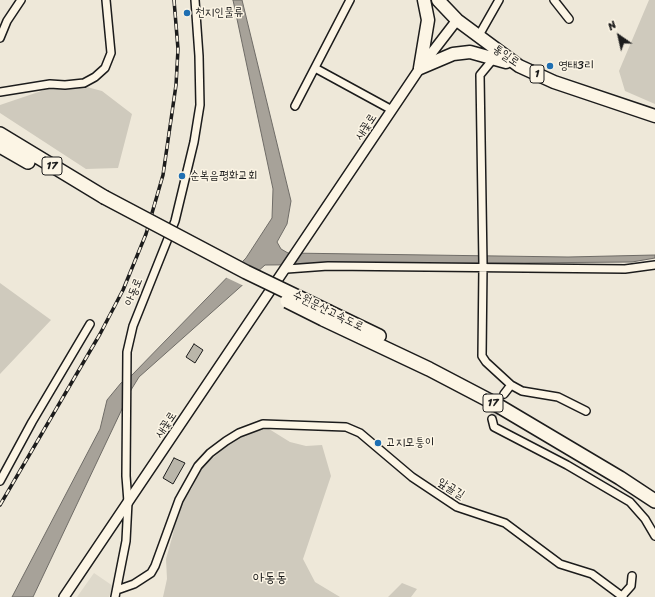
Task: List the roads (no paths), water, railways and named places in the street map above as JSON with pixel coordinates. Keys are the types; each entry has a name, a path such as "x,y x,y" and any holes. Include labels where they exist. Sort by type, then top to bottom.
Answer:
{"highway":[{"name":"수원문산고속도로","path":"0,134 101,201"},
{"name":"수원문산고속도로","path":"0,146 101,201 239,269 492,402 607,470 655,501"},
{"name":"수원문산고속도로","path":"326,315 491,392 578,443 655,492"}],"main road":[{"path":"420,68 428,20 424,0"},
{"name":"통일로","path":"438,0 457,20 519,66 554,82 655,116"},
{"path":"420,68 453,54 470,52 519,66"}],"street":[{"path":"0,38 7,22 21,0"},
{"path":"0,92 50,84 65,85 84,83 96,77 105,68 111,53 106,0"},
{"name":"아동로","path":"116,593 126,541 128,502 126,476 127,352 133,326 175,220 194,142 200,105 200,56 195,0"},
{"path":"295,106 350,0"},
{"path":"478,37 499,0"},
{"path":"554,0 568,19"},
{"name":"새꽃로","path":"64,597 287,268 420,68 457,20"},
{"path":"494,58 480,75 483,266 482,356 486,362 511,385 522,390 558,397 586,411"},
{"path":"315,68 392,110"},
{"path":"287,268 328,266 483,266 625,268 655,265"},
{"path":"0,481 90,324"},
{"path":"504,394 511,385"},
{"path":"492,418 494,428 567,465 630,502 645,519 655,536"},
{"name":"앞골길","path":"116,593 151,573 155,566 179,500 198,466 210,452 245,430 263,424 346,427 360,434 412,477 457,507 505,523 560,564 592,574 623,597"},
{"path":"623,597 631,586 632,576"}],"tunnel":[{"path":"492,419 504,394"}],"railway":[{"path":"0,505 100,334 123,290 146,234 163,175 176,85 178,49 174,0"}],"place":[{"name":"천지인물류","path":"187,13"},
{"name":"영태3리","path":"550,66"},
{"name":"순복음평화교회","path":"182,176"},
{"name":"고지모퉁이","path":"378,443"}],"district":[{"name":"아동동","path":"270,578"}]}
